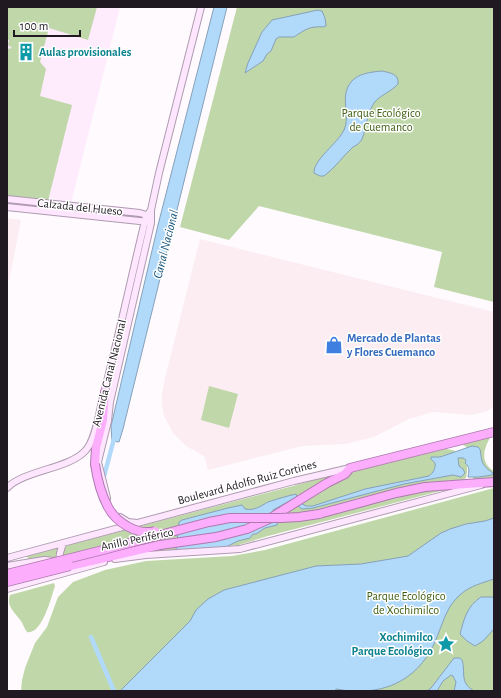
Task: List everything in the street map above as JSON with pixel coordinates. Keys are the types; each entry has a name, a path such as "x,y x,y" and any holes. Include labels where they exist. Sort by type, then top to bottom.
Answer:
{"highway":[{"path":"104,392 103,420 96,448 95,464 99,483 107,506 125,524 134,530 142,532 151,532 185,524 196,525"},
{"name":"Boulevard Adolfo Ruiz Cortines","path":"350,468 494,432"},
{"name":"Anillo Periférico","path":"7,582 140,550 234,533 259,524 327,483 345,474 350,468"},
{"name":"Anillo Periférico","path":"7,574 196,525 230,518 281,518 308,516 396,493 447,485 494,482"}],"main road":[{"name":"Avenida Canal Nacional","path":"137,523 128,522 121,518 110,507 98,462 108,421 110,402 159,173 201,7"},
{"name":"Calzada del Hueso","path":"7,199 140,213 149,219"},
{"name":"Calzada del Hueso","path":"7,207 135,220 149,219"},
{"name":"Avenida Canal Nacional","path":"7,488 20,479 80,456 85,451 92,438 142,233 149,219"},
{"path":"135,220 140,225 142,233"},
{"name":"Boulevard Adolfo Ruiz Cortines","path":"7,558 350,468"},
{"path":"7,589 120,558 240,549 494,482"},
{"path":"59,563 63,543"},
{"path":"7,566 53,560 59,563 64,569 65,574"}],"shaded area":[{"path":"7,7 120,7 71,203 7,196"},
{"path":"7,218 21,220 9,281 7,279"},
{"name":"Mercado de Plantas y Flores Cuemanco","path":"200,239 494,312 494,407 485,412 470,415 433,412 409,419 374,437 346,444 302,446 208,470 204,456 186,446 173,433 164,416 162,405 162,393 165,378"}],"green space":[{"path":"7,7 97,7 88,40 49,28 40,62 46,69 40,96 72,105 48,201 7,196 7,49 12,48 8,45 9,40 7,39"},
{"name":"Parque Ecológico de Cuemanco","path":"237,7 494,7 494,302 434,287 442,252 259,206 229,240 180,227"},
{"path":"209,386 238,394 229,428 201,420"},
{"path":"491,436 486,445 484,455 486,463 494,471 494,481 471,483 476,470 476,462 471,452 462,444"},
{"path":"446,449 461,454 467,467 466,478 448,489 239,545 132,553 34,575 27,556 331,475"},
{"name":"Parque Ecológico de Xochimilco","path":"494,488 494,691 21,691 25,668 35,643 47,627 58,597 73,582 105,570 146,561 232,556 265,550"},
{"path":"54,583 55,586 45,615 37,628 27,632 10,606 10,595"}],"water":[{"name":"Canal Nacional","path":"214,7 227,7 123,429 119,442 112,441 111,426 158,225"},
{"path":"318,10 322,11 326,26 304,30 294,37 279,37 276,39 271,51 267,54 263,61 245,73 262,32 272,20"},
{"path":"382,71 396,76 398,84 374,103 369,112 364,134 361,140 324,176 314,173 317,163 321,157 344,130 346,124 345,100 351,82 361,75"},
{"path":"472,446 480,449 483,463 486,468 493,473 492,475 468,477 469,469 465,463 466,460 463,458 458,458 459,466 465,473 461,477 453,475 404,484 313,508 302,509 298,506 301,503 306,506 313,506 365,489 429,476 435,467 435,463 431,457 440,457"},
{"path":"296,494 297,497 273,510 278,522 277,525 265,528 256,534 253,534 250,538 238,541 226,547 176,550 179,522 182,520 242,505 245,509 254,509 268,502"},
{"path":"494,518 494,579 468,589 456,599 448,610 435,642 427,656 417,668 394,684 381,689 367,691 336,689 335,691 120,691 190,621 196,610 208,599 224,590 316,566 361,564 408,556 441,533 450,529"},
{"path":"481,597 494,597 494,629 483,641 475,646 460,634 469,609 472,604"},
{"path":"454,658 460,658 462,660 466,684 474,691 454,691 456,682 451,675 443,681 437,691 427,691 431,688"}],"waterway":[{"name":"Canal Nacional","path":"103,480 115,435"},
{"name":"Canal Nacional","path":"91,637 114,691"}],"place":[{"name":"Aulas provisionales","path":"26,52"},
{"name":"Mercado de Plantas y Flores Cuemanco","path":"334,345"},
{"name":"Xochimilco Parque Ecológico","path":"446,644"}]}
